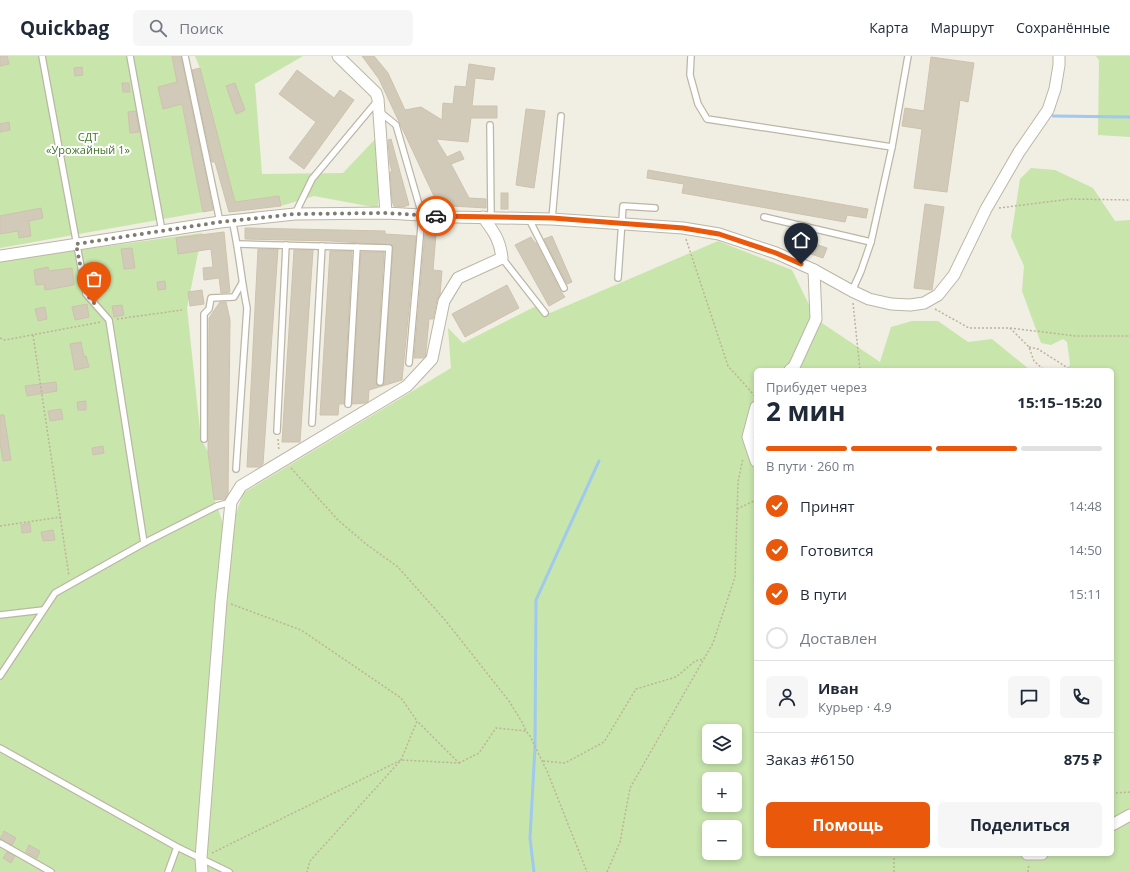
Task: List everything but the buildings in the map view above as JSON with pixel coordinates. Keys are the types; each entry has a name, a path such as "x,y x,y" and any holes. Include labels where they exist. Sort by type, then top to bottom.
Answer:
{"street":[{"path":"338,56 376,93 378,99 386,213"},
{"path":"0,256 232,220 295,214 386,213 487,218 552,218 683,228 719,234 776,253 814,270 869,299 891,304 910,305 924,303 938,295 954,275 986,209 1019,152 1048,110 1055,89 1059,56"},
{"path":"200,866 221,601 231,502 241,486 407,386 432,359 444,302 458,278 502,258 500,245 487,218"},
{"path":"793,368 816,319 814,270"},
{"path":"754,414 748,437 754,455"},
{"path":"1114,824 1130,815"}],"lane":[{"path":"42,56 86,294 109,320 144,543"},
{"path":"130,56 162,231"},
{"path":"185,56 220,222"},
{"path":"691,56 690,75 698,104 706,119 892,147"},
{"path":"852,291 872,242 892,147 908,56"},
{"path":"295,214 312,179 378,99"},
{"path":"379,112 396,125 422,215 409,363"},
{"path":"552,218 561,116"},
{"path":"487,218 490,125"},
{"path":"618,278 623,206 655,208"},
{"path":"764,216 872,242"},
{"path":"529,218 564,288"},
{"path":"232,220 238,244 242,283 247,308 236,469"},
{"path":"238,244 389,248 380,382"},
{"path":"277,431 286,245"},
{"path":"312,422 322,246"},
{"path":"348,404 357,247"},
{"path":"502,258 545,313"},
{"path":"204,439 204,314 209,309 211,298 234,296 242,283"},
{"path":"0,676 55,593 144,543 217,506 231,502"},
{"path":"0,615 43,610"},
{"path":"0,748 177,847 200,866 229,872"},
{"path":"0,843 51,872"},
{"path":"168,872 177,847"}],"path":[{"path":"986,209 1071,199 1130,200"},
{"path":"683,228 728,366 754,396"},
{"path":"852,291 860,368"},
{"path":"924,303 969,328 1010,328 1076,336 1130,336"},
{"path":"0,338 5,340 109,320 182,310"},
{"path":"1010,328 1029,347 1034,361 1042,368"},
{"path":"33,335 70,584"},
{"path":"1029,347 1038,349 1068,368"},
{"path":"277,431 279,456 304,481 338,520 366,544 398,567 445,620 509,702 522,722 543,761 586,872"},
{"path":"607,872 620,842 630,788 713,643 736,577 738,482 748,437"},
{"path":"737,509 754,501"},
{"path":"0,526 61,517"},
{"path":"221,601 300,630 402,698 417,721 459,763"},
{"path":"543,761 565,763 604,742 636,689 676,677 695,661 704,659"},
{"path":"307,872 310,861 401,760 417,721"},
{"path":"200,866 401,760 459,763 478,753 496,728 526,731"},
{"path":"1114,792 1130,792"},
{"path":"894,856 894,872"}],"green space":[{"name":"СДТ «Урожайный 1»","path":"0,56 172,56 203,212 0,248"},
{"path":"195,56 303,56 255,84 262,174 343,173 379,135 378,208 314,196 281,206 279,196 235,202 200,68"},
{"path":"1096,56 1130,56 1130,137 1098,135 1099,60"},
{"path":"1031,168 1055,170 1093,188 1115,221 1130,220 1130,872 0,872 0,261 202,233 187,308 201,439 208,452 214,500 228,538 243,493 451,368 448,328 463,343 538,305 543,316 718,241 792,270 816,319 880,362 891,327 912,321 938,321 968,342 992,339 1028,368 754,368 754,856 1114,856 1114,368 1068,368 1070,364 1067,342 1063,339 1051,345 1041,343 1022,291 1024,266 1011,237 1020,179"}],"waterway":[{"path":"1053,116 1130,117"},
{"path":"534,872 530,838 535,747 536,600 599,461"}],"way so far":[{"path":"94,303 86,294 76,244 220,222 295,214 386,213 436,216"}],"route":[{"path":"436,216 552,218 683,228 719,234 776,253 801,264"}]}
